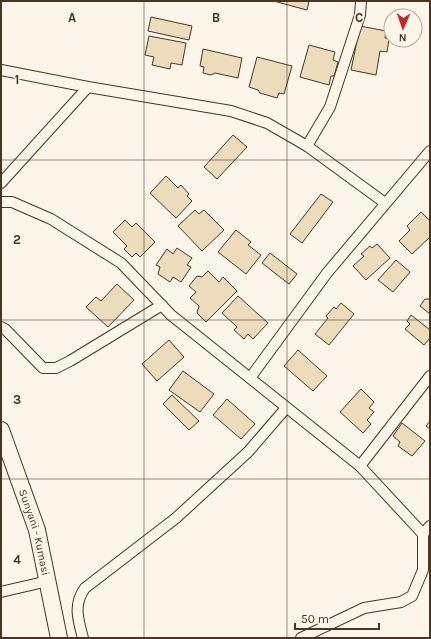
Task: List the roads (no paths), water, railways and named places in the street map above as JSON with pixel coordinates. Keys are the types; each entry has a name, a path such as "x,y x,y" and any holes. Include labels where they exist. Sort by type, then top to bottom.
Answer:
{"main road":[{"name":"Sunyani - Kumasi","path":"1,430 37,530 59,638"}],"street":[{"path":"307,146 330,107 360,15 362,1"},
{"path":"1,70 88,87 231,111 268,123 307,146 385,203"},
{"path":"1,183 88,87"},
{"path":"250,378 327,273 430,151"},
{"path":"1,202 12,202 51,219 121,263 172,315 360,466 423,534"},
{"path":"1,327 5,329 43,368 56,368 84,354 162,305"},
{"path":"360,466 430,376"},
{"path":"83,638 77,607 79,597 85,588 176,518 248,452 286,408"},
{"path":"301,638 364,608 401,602 412,596 423,570 423,534 430,526"},
{"path":"1,592 48,581"}]}
